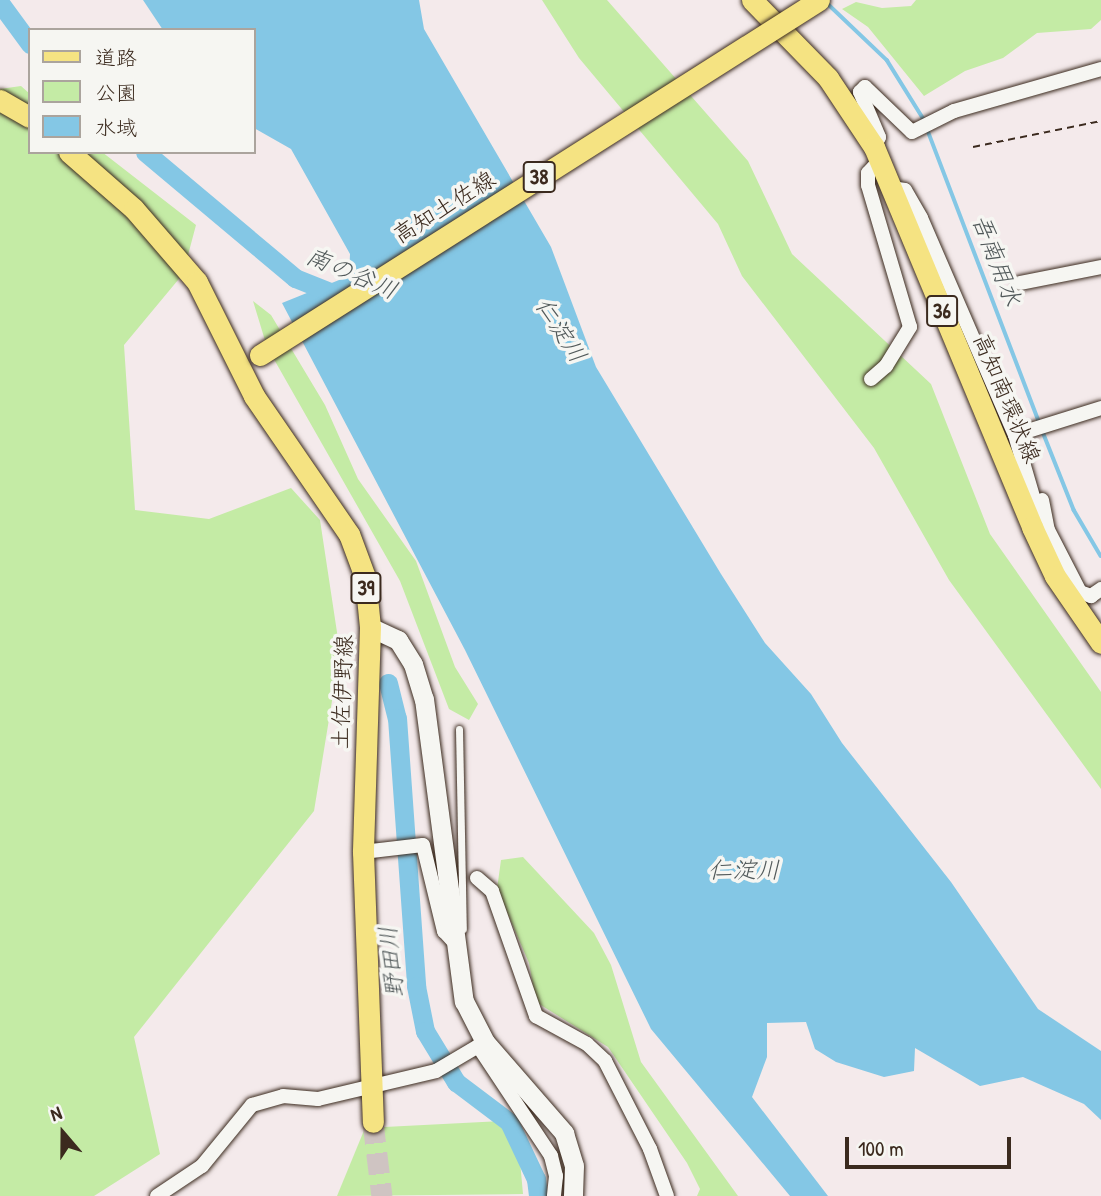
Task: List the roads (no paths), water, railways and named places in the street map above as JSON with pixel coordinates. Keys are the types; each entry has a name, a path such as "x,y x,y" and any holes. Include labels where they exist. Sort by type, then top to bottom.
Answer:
{"main road":[{"name":"高知南環状線","path":"752,0 828,78 877,153 1032,527 1055,576 1101,643"},
{"name":"高知土佐線","path":"239,368 819,0"},
{"path":"0,100 28,116"},
{"name":"土佐伊野線","path":"71,154 134,209 197,282 239,368 349,534 365,577 370,627 363,852 373,1122"}],"street":[{"path":"871,379 886,366 910,327 868,185 868,173 877,153 879,137 860,92 865,87 903,127 918,131 942,116 1101,69"},
{"path":"891,188 905,190 921,218 1015,435 1036,507 1032,527"},
{"path":"1020,283 1101,267"},
{"path":"1015,435 1029,428 1101,408"},
{"path":"1021,458 1042,499 1048,530 1080,592 1091,596 1101,589"},
{"path":"370,627 398,640 420,682 430,729 454,950 466,1008 482,1044 551,1156 556,1176 554,1196"},
{"path":"363,852 407,845 425,847 444,931 454,950"},
{"path":"477,878 492,891 536,1016 586,1044 605,1061 650,1149 667,1196"},
{"path":"157,1196 202,1166 252,1105 283,1096 318,1099 372,1088 436,1071 458,1061 482,1044"},
{"path":"482,1044 564,1133 574,1166 573,1196"}],"lane":[{"path":"454,950 463,941 459,729"}],"water":[{"name":"仁淀川","path":"143,0 419,0 424,29 551,247 596,367 721,574 765,643 811,694 842,743 951,882 1038,1009 1101,1051 1101,1120 1084,1104 1023,1077 980,1086 915,1048 914,1071 884,1077 836,1062 815,1049 806,1022 767,1023 767,1057 752,1097 828,1196 790,1196 651,1029 465,650 282,303 349,276 350,254 291,149 256,129 256,28 162,28"}],"waterway":[{"name":"吾南用水","path":"825,1 887,60 925,121"},
{"name":"南の谷川","path":"0,3 28,41"},
{"name":"吾南用水","path":"927,128 1039,422"},
{"name":"南の谷川","path":"147,154 295,278 345,298"},
{"name":"吾南用水","path":"1043,432 1074,510 1101,556"},
{"name":"野田川","path":"388,683 397,718 416,986 425,1031 456,1082 509,1122 536,1179 538,1196"}],"tunnel":[{"path":"373,1122 382,1196"}]}
